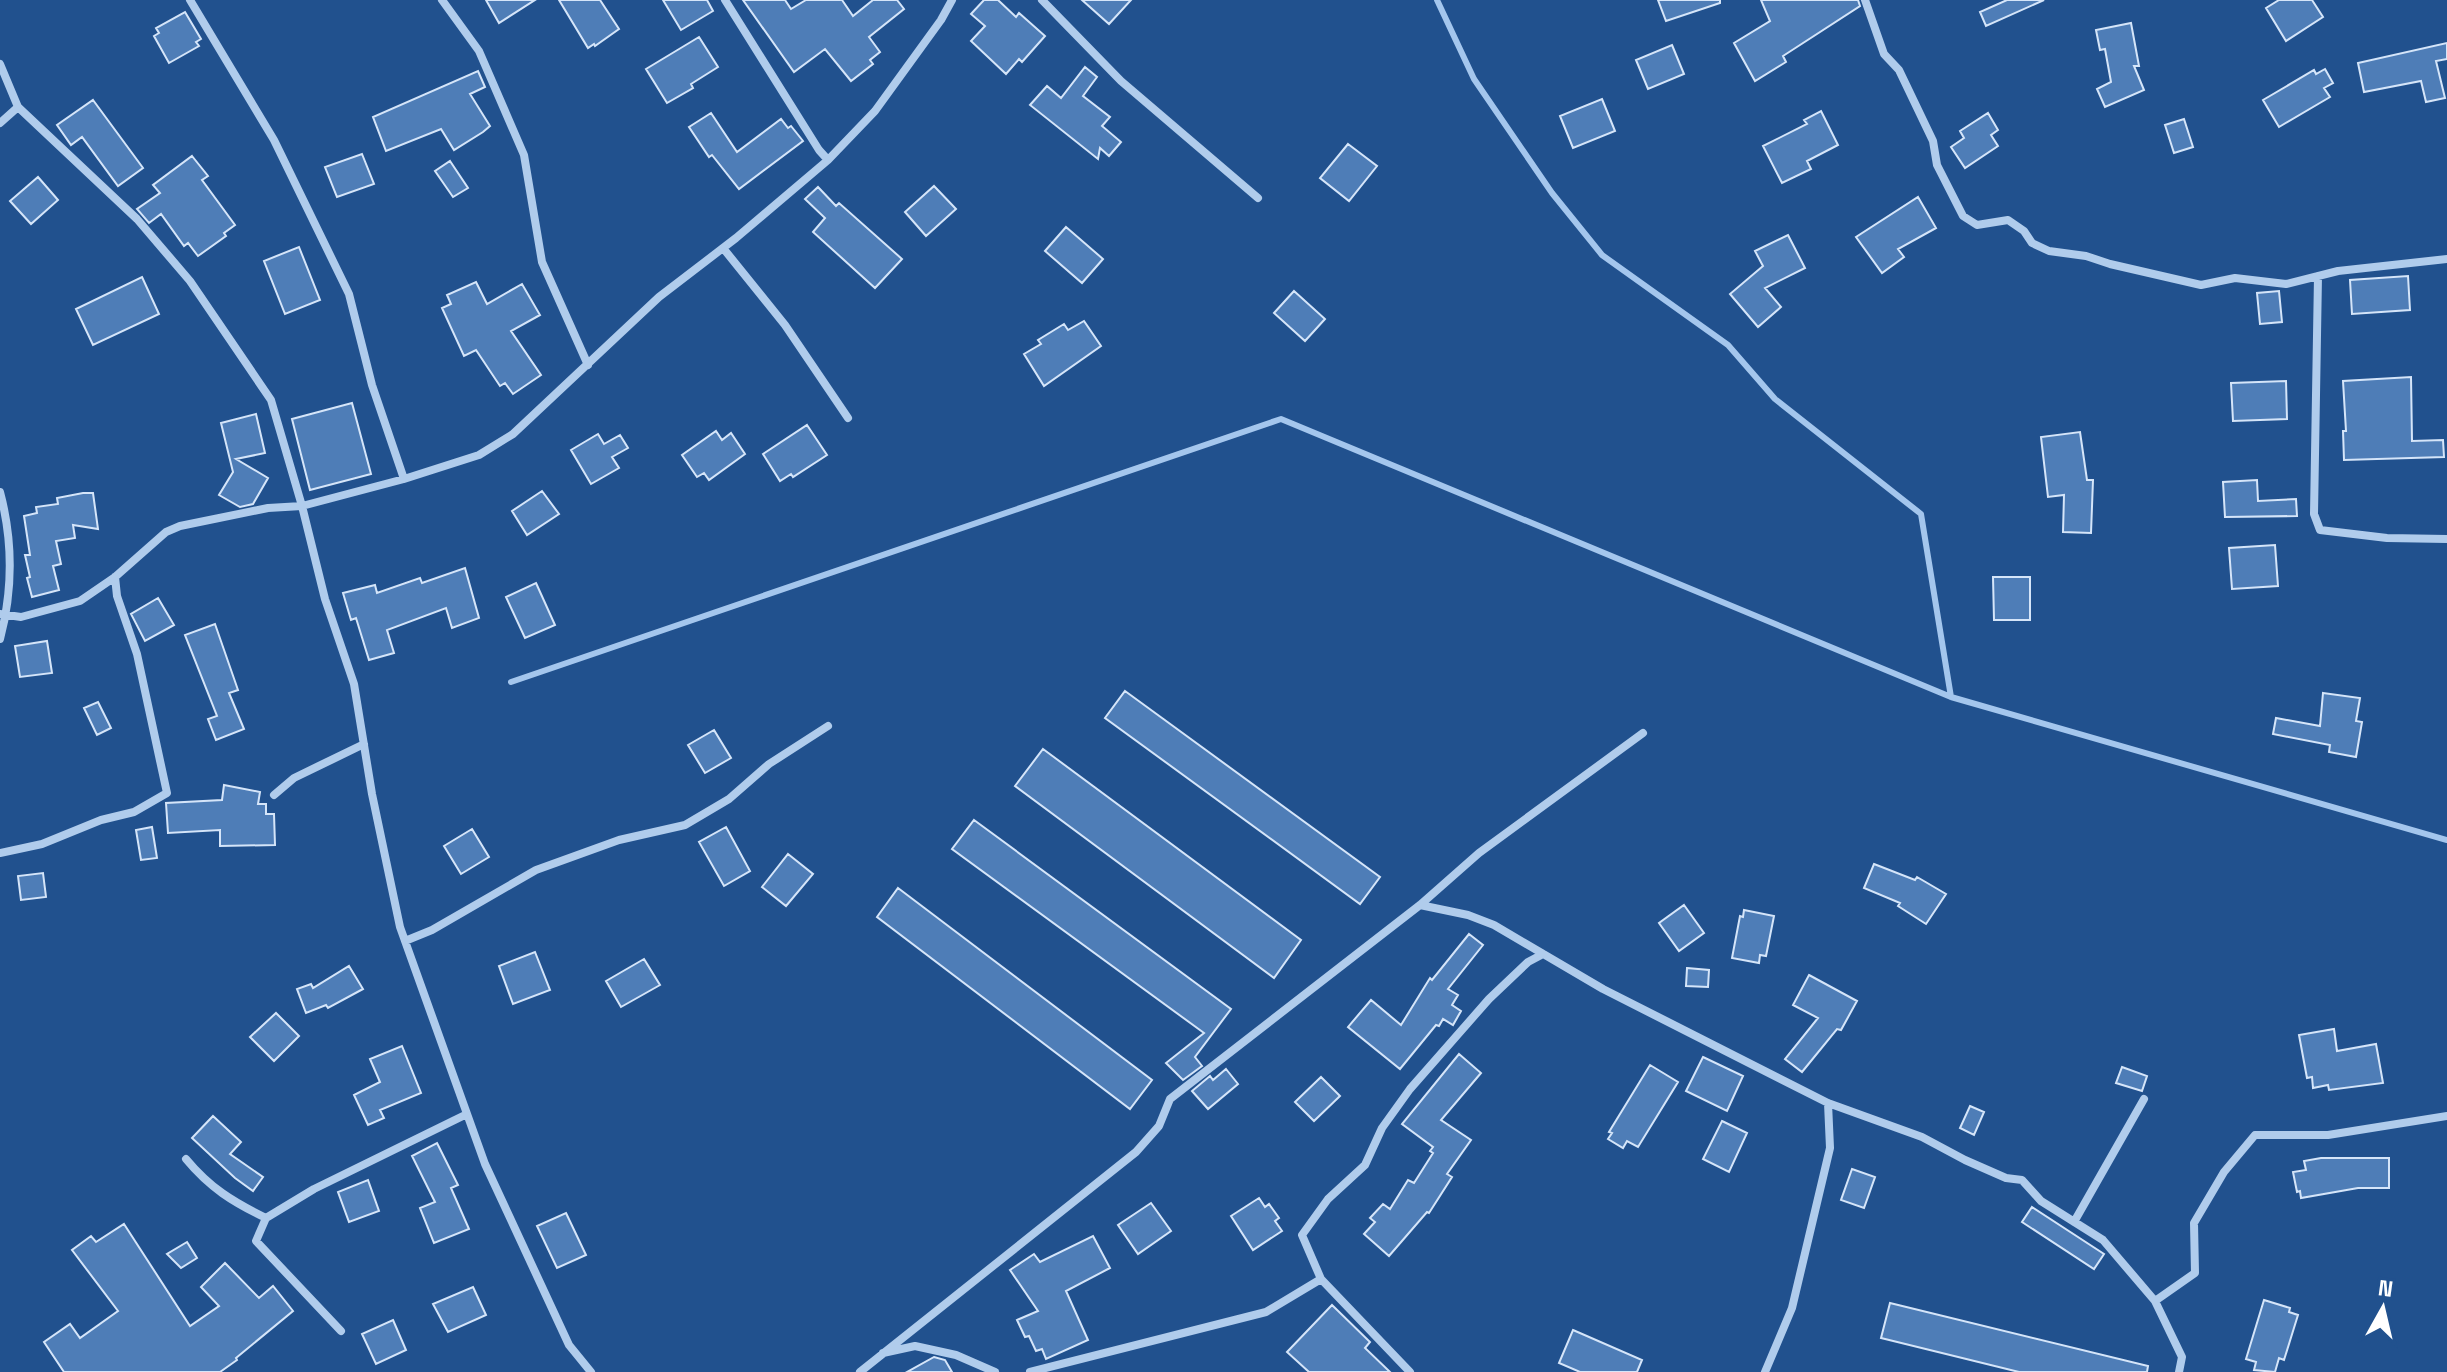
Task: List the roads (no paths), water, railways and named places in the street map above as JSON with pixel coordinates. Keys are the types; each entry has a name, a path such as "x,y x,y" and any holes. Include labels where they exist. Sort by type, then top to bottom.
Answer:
{"street":[{"path":"190,0 274,140 349,294 372,385 404,479"},
{"path":"442,0 479,51 524,155 542,262 588,365"},
{"path":"725,0 828,160"},
{"path":"3,614 21,617 80,601 115,577 166,532 180,526 268,508 302,506 404,479 479,455 513,434 659,297 828,160 875,111 952,0"},
{"path":"1042,0 1121,81 1258,198"},
{"path":"1865,0 1884,54 1899,70 1933,141 1937,165 1963,216 1977,225 2008,220 2024,231 2032,243 2049,251 2086,256 2201,285 2235,278 2286,284 2338,271 2447,259"},
{"path":"0,64 18,107 137,219 190,281 271,400 325,599 354,684 378,823 405,941 485,1164 569,1345 591,1372"},
{"path":"0,123 18,107"},
{"path":"723,248 785,325 848,418"},
{"path":"2318,276 2314,514 2320,530 2387,538 2447,539"},
{"path":"0,492 8,524 10,592 0,639"},
{"path":"0,853 42,844 101,820 134,812 167,793 137,654 117,596 115,577"},
{"path":"405,941 432,930 536,870 619,840 685,825 729,799 769,764 828,726"},
{"path":"860,1372 1136,1152 1159,1126 1170,1099 1420,905 1479,853 1643,733"},
{"path":"274,795 294,778 364,744"},
{"path":"1420,905 1468,915 1494,925 1674,1026 1828,1103 1922,1137 2006,1178 2022,1180 2041,1201 2103,1240 2155,1301 2182,1357 2179,1372"},
{"path":"1410,1372 1321,1279 1302,1235 1328,1199 1365,1165 1382,1128 1410,1089 1489,999 1528,962 1543,954"},
{"path":"2074,1222 2144,1099"},
{"path":"1765,1372 1792,1308 1830,1148 1828,1103"},
{"path":"341,1331 256,1241 266,1218 314,1189 467,1114"},
{"path":"2155,1301 2195,1273 2194,1223 2224,1172 2255,1135 2328,1135 2447,1116"},
{"path":"186,1159 205,1183 242,1207 266,1218"},
{"path":"1030,1372 1266,1312 1321,1279"},
{"path":"879,1354 915,1346 956,1355 995,1372"}],"waterway":[{"path":"1437,0 1474,79 1552,193 1602,255 1728,345 1775,399 1921,514 1951,697"},
{"path":"511,682 1281,419 1951,697 2447,840"}]}
